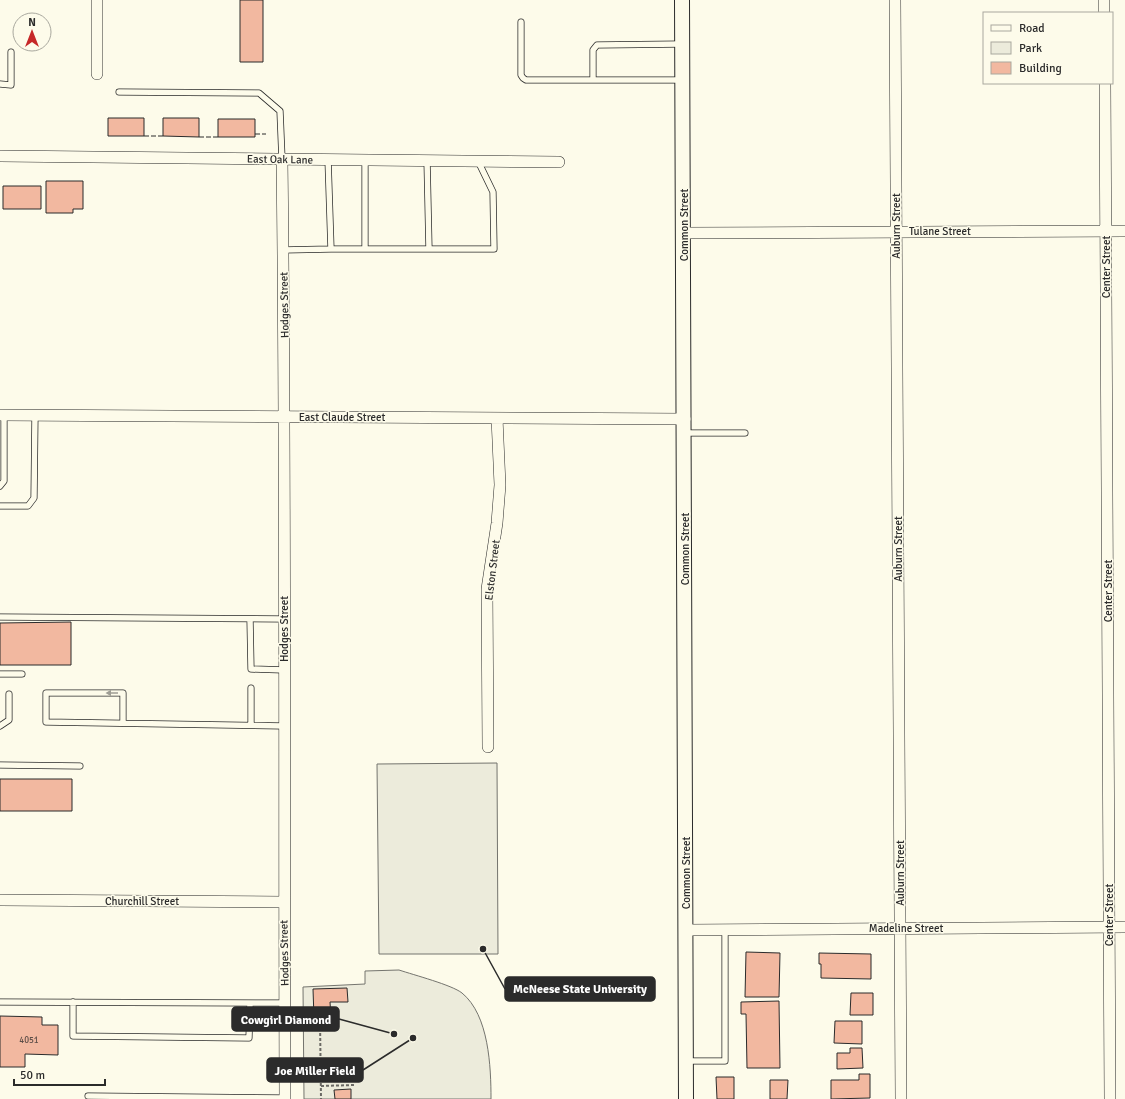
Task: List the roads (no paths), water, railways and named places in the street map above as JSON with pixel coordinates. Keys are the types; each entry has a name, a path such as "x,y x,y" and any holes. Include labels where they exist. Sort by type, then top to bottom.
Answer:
{"street":[{"path":"96,0 97,74"},
{"name":"Common Street","path":"682,0 685,419 686,1099"},
{"name":"Auburn Street","path":"895,0 900,1099"},
{"path":"1104,0 1104,12"},
{"name":"Center Street","path":"1105,84 1110,1099"},
{"name":"East Oak Lane","path":"0,156 559,162"},
{"name":"Hodges Street","path":"282,159 285,416 285,1098"},
{"name":"Tulane Street","path":"684,233 1125,231"},
{"name":"East Claude Street","path":"2,415 685,419"},
{"name":"Elston Street","path":"488,746 487,589 498,523 499,492 497,418"},
{"name":"Churchill Street","path":"0,900 284,902"},
{"name":"Madeline Street","path":"686,930 1125,927"}],"lane":[{"path":"521,22 523,78 526,80 682,80"},
{"path":"592,80 593,50 597,45 682,44"},
{"path":"0,84 11,85 10,52"},
{"path":"119,92 259,93 280,111 282,159"},
{"path":"328,159 331,249"},
{"path":"364,160 364,249"},
{"path":"428,160 429,249"},
{"path":"283,250 494,249 493,192 478,161"},
{"path":"0,486 4,481 2,415"},
{"path":"0,506 28,506 34,498 35,415"},
{"path":"685,433 745,433"},
{"path":"0,618 284,619"},
{"path":"250,619 251,669 284,670"},
{"path":"0,674 22,674"},
{"path":"251,688 251,724"},
{"path":"0,726 10,720 9,694"},
{"path":"123,722 123,694 46,694 46,722 251,724 284,726"},
{"path":"0,766 80,766"},
{"path":"686,1061 725,1061 725,930"},
{"path":"0,1002 285,1003"},
{"path":"74,1002 73,1036 249,1038 250,1003"},
{"path":"88,1096 285,1098"}],"place":[{"name":"McNeese State University","path":"483,949"},
{"name":"Cowgirl Diamond","path":"394,1034"},
{"name":"Joe Miller Field","path":"413,1038"}]}
